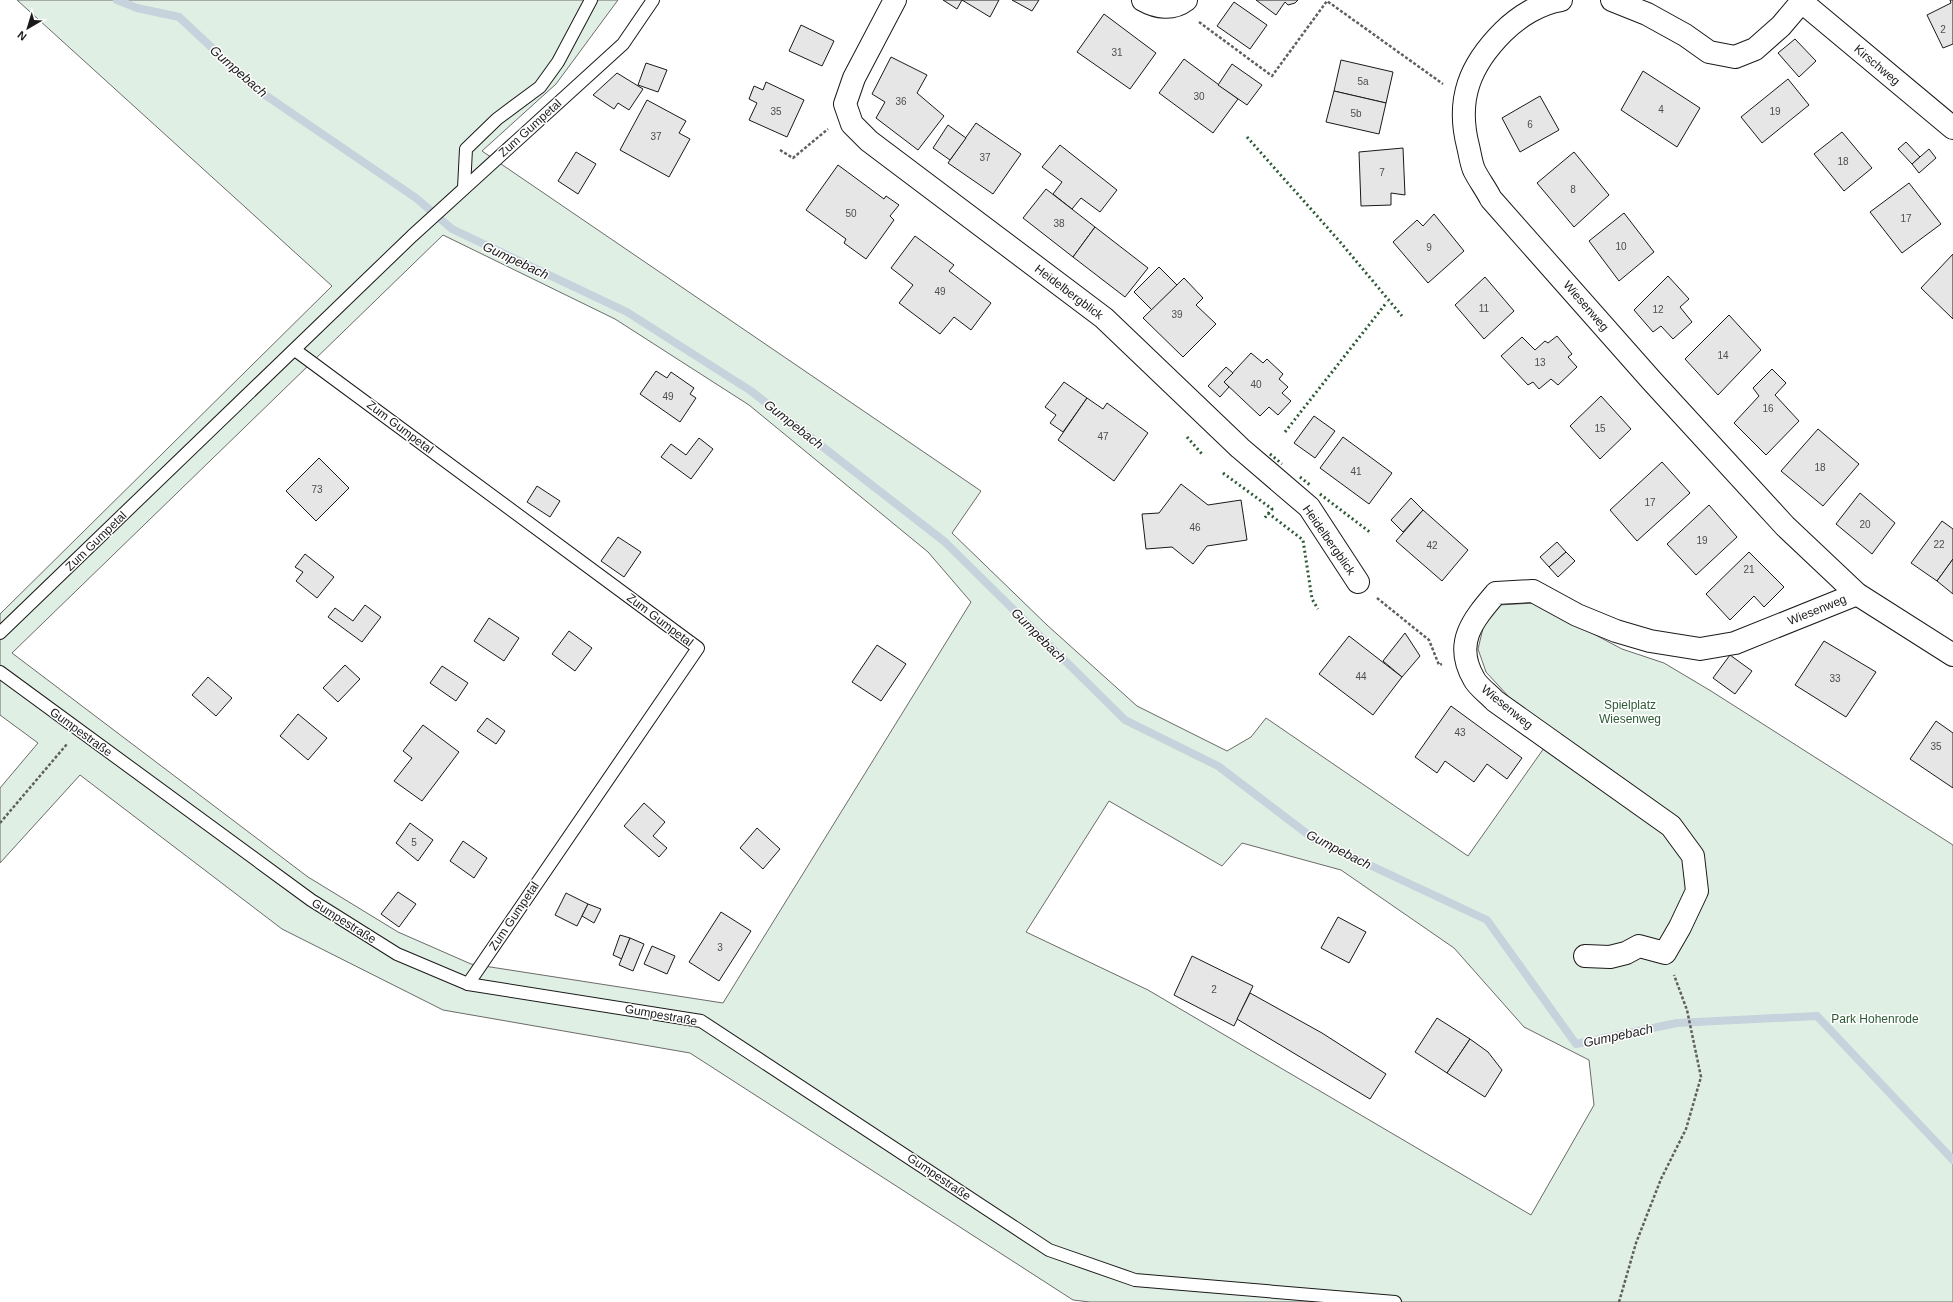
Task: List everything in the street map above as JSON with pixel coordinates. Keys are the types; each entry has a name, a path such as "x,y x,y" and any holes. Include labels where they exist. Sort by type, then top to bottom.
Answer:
{"street":[{"path":"848,113 845,104 854,78 895,0"},
{"path":"1143,0 1154,6 1182,3"},
{"name":"Wiesenweg","path":"1561,0 1534,9 1509,26 1488,47 1475,67 1466,90 1464,113 1465,135 1474,168 1491,199 1652,381 1780,520 1857,594 1953,655"},
{"path":"1612,0 1647,14 1685,35 1709,52 1735,57 1756,49 1781,26 1802,1"},
{"name":"Kirschweg","path":"1802,1 1953,128"},
{"name":"Heidelbergblick","path":"848,113 852,124 869,141 1104,318 1240,448 1309,507 1358,582"},
{"name":"Wiesenweg","path":"1585,956 1610,957 1639,946 1665,952 1680,927 1697,891 1693,856 1671,826 1495,701 1474,680 1465,658 1466,640 1475,618 1496,593 1533,591 1577,615 1616,631 1650,641 1700,649 1735,643 1857,594"}],"lane":[{"path":"462,190 466,149 497,120 540,87 558,62 591,0"},
{"name":"Zum Gumpetal","path":"0,633 412,236 624,44 653,0"},
{"name":"Zum Gumpetal","path":"295,350 698,648 468,984"},
{"name":"Gumpestraße","path":"0,672 311,900 397,954 468,984 701,1021 1049,1250 1135,1280 1395,1302"}],"path":[{"path":"1182,3 1272,76 1327,1 1465,100"},
{"path":"780,150 793,158 848,113"},
{"path":"1358,582 1429,640 1439,665 1465,658"},
{"path":"0,823 79,730"},
{"path":"1619,1302 1636,1243 1661,1179 1686,1129 1700,1077 1693,1034 1681,994"}],"green space":[{"path":"17,0 618,0 556,84 482,151 981,491 952,533 1047,625 1137,706 1227,751 1251,737 1266,718 1468,856 1556,731 1510,698 1486,672 1478,649 1484,624 1498,605 1535,603 1622,649 1664,663 1711,691 1953,845 1953,1302 1090,1302 1073,1300 690,1053 443,1010 282,929 80,775 0,863 0,788 38,743 0,715 0,614 332,286","holes":["443,235 615,319 749,405 928,552 971,602 723,1003 471,964 398,932 308,877 12,653","1109,801 1222,866 1242,843 1341,870 1454,948 1524,1027 1589,1060 1594,1105 1531,1215 1148,990 1026,932"]}],"building":[{"path":"943,0 962,0 957,9"},
{"path":"962,0 999,0 990,17"},
{"path":"1012,0 1039,0 1032,11"},
{"path":"1256,0 1298,0 1295,3 1288,5 1285,2 1276,15"},
{"path":"1950,0 1953,0 1953,44 1943,48 1927,15 1951,3"},
{"path":"1234,2 1267,25 1250,49 1217,26"},
{"path":"1104,14 1156,53 1130,89 1077,52"},
{"path":"801,25 834,41 822,66 789,51"},
{"path":"1795,39 1816,61 1799,77 1778,53"},
{"path":"891,57 927,75 917,93 944,116 918,150 876,118 885,102 872,94"},
{"path":"1184,59 1238,99 1213,133 1159,93"},
{"path":"1341,60 1393,72 1386,103 1334,91"},
{"path":"646,63 667,70 658,92 638,85"},
{"path":"1232,64 1262,85 1247,105 1218,85"},
{"path":"1643,71 1700,108 1677,147 1621,110"},
{"path":"617,73 643,89 629,110 618,103 614,109 593,95"},
{"path":"1788,79 1809,105 1762,143 1741,117"},
{"path":"766,82 804,100 787,137 749,120 757,103 749,99 754,86 763,90"},
{"path":"1334,91 1386,103 1379,134 1326,122"},
{"path":"1540,96 1559,130 1520,152 1502,118"},
{"path":"647,100 686,121 679,133 690,139 669,177 620,150"},
{"path":"976,123 1021,154 993,194 948,163"},
{"path":"948,125 966,138 950,160 933,148"},
{"path":"1842,132 1872,168 1844,191 1814,154"},
{"path":"1906,142 1920,157 1912,164 1898,149"},
{"path":"1060,145 1117,190 1100,212 1081,198 1072,209 1053,194 1062,182 1042,167"},
{"path":"1403,148 1405,195 1391,193 1391,205 1361,206 1359,152"},
{"path":"1929,149 1936,158 1919,173 1912,164"},
{"path":"576,152 596,164 578,194 558,181"},
{"path":"1574,152 1609,195 1574,227 1537,183"},
{"path":"838,165 884,199 886,196 899,205 890,216 894,220 866,259 844,243 846,239 806,210"},
{"path":"1909,183 1941,224 1902,253 1870,212"},
{"path":"1046,189 1095,227 1073,257 1023,218"},
{"path":"1624,213 1654,252 1619,281 1589,241"},
{"path":"1434,214 1464,251 1428,283 1393,242 1417,220 1423,226"},
{"path":"1095,227 1148,268 1125,297 1073,257"},
{"path":"915,236 954,265 949,271 991,303 971,330 954,317 940,334 899,303 913,285 891,268"},
{"path":"1953,254 1953,319 1921,288"},
{"path":"1159,267 1177,285 1152,310 1134,292"},
{"path":"1668,276 1689,299 1680,307 1692,322 1673,339 1661,326 1653,332 1634,310"},
{"path":"1485,277 1514,311 1484,339 1455,305"},
{"path":"1184,278 1203,298 1196,305 1216,324 1183,357 1143,318"},
{"path":"1729,315 1761,350 1718,395 1685,359"},
{"path":"1557,336 1572,354 1568,357 1577,367 1558,385 1551,379 1539,389 1533,382 1528,385 1501,356 1522,337 1535,350 1545,341 1548,343"},
{"path":"1251,353 1263,363 1267,359 1283,374 1279,379 1288,387 1282,393 1291,401 1278,415 1269,407 1260,416 1224,382"},
{"path":"1226,367 1233,373 1224,382 1229,387 1220,397 1208,386"},
{"path":"1772,369 1786,383 1775,395 1799,421 1766,455 1734,423 1759,396 1753,388"},
{"path":"656,371 667,378 671,372 694,388 690,394 696,398 680,422 640,394"},
{"path":"1064,382 1087,398 1063,432 1050,423 1056,415 1045,407"},
{"path":"1601,396 1631,429 1600,459 1570,426"},
{"path":"1087,398 1103,409 1107,403 1148,433 1114,481 1058,440"},
{"path":"1314,416 1335,431 1315,458 1294,443"},
{"path":"1818,429 1859,464 1823,506 1781,471"},
{"path":"1343,437 1392,473 1369,504 1320,468"},
{"path":"699,438 713,449 691,479 661,457 671,444 686,455"},
{"path":"319,458 349,488 316,521 286,491"},
{"path":"1662,462 1690,493 1637,541 1610,510"},
{"path":"1181,484 1208,505 1241,500 1247,540 1207,546 1193,564 1172,547 1146,549 1142,514 1159,513"},
{"path":"537,486 560,501 550,517 527,502"},
{"path":"1860,493 1895,523 1872,554 1836,524"},
{"path":"1411,498 1423,510 1403,532 1391,520"},
{"path":"1709,505 1737,537 1696,575 1667,544"},
{"path":"1423,510 1468,550 1442,581 1396,541"},
{"path":"1942,521 1953,529 1953,559 1937,581 1911,563"},
{"path":"618,537 641,552 624,577 601,561"},
{"path":"1557,542 1566,552 1549,567 1540,557"},
{"path":"1566,552 1575,561 1558,577 1549,567"},
{"path":"1749,552 1784,587 1764,607 1754,596 1730,620 1706,594"},
{"path":"305,554 334,577 317,598 296,581 303,572 295,567"},
{"path":"1953,559 1953,594 1937,581"},
{"path":"365,605 381,617 362,642 328,617 335,608 353,621"},
{"path":"489,618 519,638 504,661 474,641"},
{"path":"569,631 592,648 575,671 552,654"},
{"path":"1405,633 1420,656 1402,677 1383,661"},
{"path":"1349,636 1402,677 1373,715 1319,674"},
{"path":"1824,641 1876,672 1846,717 1795,685"},
{"path":"877,645 906,664 881,701 852,682"},
{"path":"1730,655 1752,671 1735,694 1713,678"},
{"path":"345,665 360,679 338,702 323,688"},
{"path":"442,666 468,683 456,701 430,683"},
{"path":"208,677 232,698 216,716 192,695"},
{"path":"1451,706 1522,758 1507,779 1487,764 1474,782 1445,761 1437,773 1415,757"},
{"path":"298,714 327,738 308,760 280,736"},
{"path":"487,718 505,731 496,744 477,731"},
{"path":"1936,721 1953,733 1953,788 1910,759"},
{"path":"423,725 459,752 422,801 394,781 412,758 403,751"},
{"path":"644,803 665,822 653,836 667,848 659,857 624,826"},
{"path":"410,823 433,840 418,861 396,843"},
{"path":"757,828 780,849 763,869 740,848"},
{"path":"463,841 487,858 474,878 450,861"},
{"path":"398,892 416,904 399,927 381,914"},
{"path":"566,893 588,904 577,926 555,915"},
{"path":"588,904 601,909 594,923 582,916"},
{"path":"721,912 751,931 719,981 689,962"},
{"path":"1338,917 1366,932 1349,963 1321,948"},
{"path":"620,935 630,938 622,959 613,955"},
{"path":"630,938 644,944 633,971 619,965"},
{"path":"652,946 675,956 667,974 644,964"},
{"path":"1192,956 1253,986 1234,1026 1174,995"},
{"path":"1250,993 1322,1033 1386,1074 1370,1099 1237,1019"},
{"path":"1437,1018 1470,1039 1447,1073 1415,1052"},
{"path":"1470,1039 1488,1052 1502,1070 1485,1097 1447,1073"}],"waterway":[{"name":"Gumpebach","path":"117,0 137,8 179,17 255,88 416,198 452,229 627,312 751,391 945,542 1125,720 1218,766 1314,839 1487,920 1576,1044 1677,1023 1817,1016 1953,1160"}],"hedge":[{"path":"1247,137 1341,243 1402,316"},
{"path":"1285,432 1387,302"},
{"path":"1187,437 1202,454"},
{"path":"1270,454 1282,464"},
{"path":"1223,473 1272,509 1263,520"},
{"path":"1300,477 1310,485"},
{"path":"1320,494 1371,533"},
{"path":"1268,513 1303,540 1312,599 1318,609"}],"park label":[{"name":"Spielplatz Wiesenweg","path":"1630,712"},
{"name":"Park Hohenrode","path":"1875,1019"}]}
